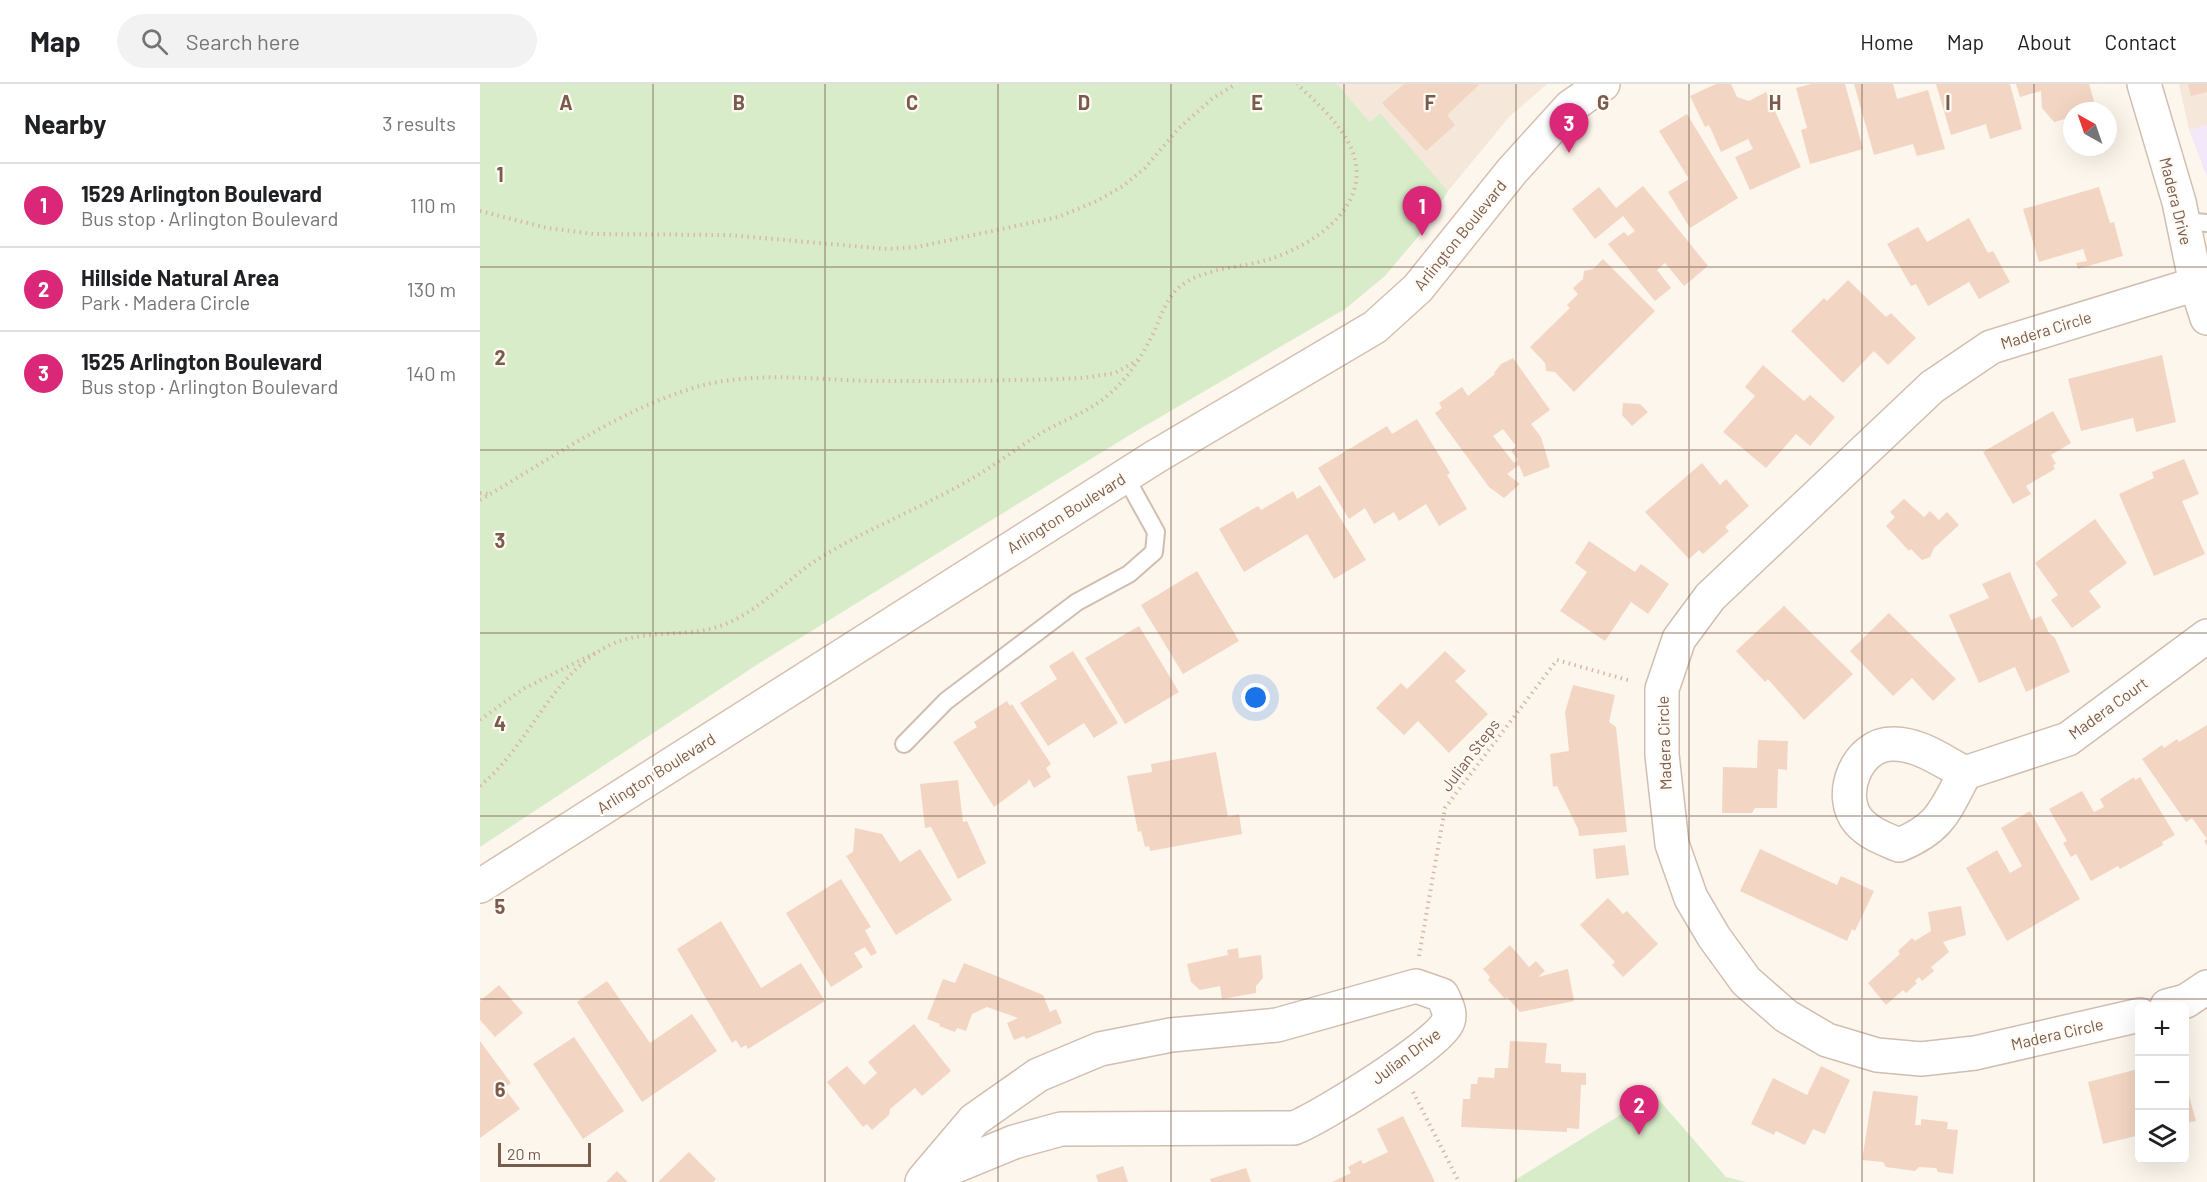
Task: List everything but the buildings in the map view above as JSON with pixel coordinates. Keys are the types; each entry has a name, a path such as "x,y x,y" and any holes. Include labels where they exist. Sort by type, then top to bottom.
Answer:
{"street":[{"name":"Arlington Boulevard","path":"480,886 1125,476 1375,327 1418,288 1512,171 1570,107 1603,84"},
{"name":"Madera Drive","path":"2144,84 2195,222 2196,284 2207,318"},
{"name":"Madera Circle","path":"2135,1016 1975,1053 1921,1059 1876,1054 1827,1040 1786,1016 1746,981 1714,937 1691,898 1672,844 1662,755 1662,689 1679,639 1710,597 1932,387 1991,347 2196,284"},
{"name":"Madera Court","path":"1965,773 2068,739 2207,636"},
{"name":"Julian Drive","path":"1416,986 1442,995 1449,1011 1447,1024 1428,1043 1315,1119 1294,1128 1061,1129 1014,1142 923,1180 974,1119 1038,1075 1100,1048 1171,1035 1277,1025 1416,986"},
{"path":"2182,1002 2207,987"}],"lane":[{"path":"904,744 946,701 1077,602 1129,574 1154,552 1156,532 1125,476"}],"path":[{"path":"480,211 547,228 594,234 728,235 878,248 917,247 1058,217 1097,201 1138,174 1178,129 1214,98 1236,84"},
{"path":"480,720 523,689 609,646 640,637 699,632 728,623 752,609 824,556 968,481 1037,436 1087,409 1121,383 1139,360 1162,312 1182,285 1202,275 1266,260 1295,249 1319,236 1342,214 1355,183 1355,165 1351,147 1327,114 1297,84"},
{"path":"480,501 539,462 592,433 665,398 695,387 732,380 772,377 873,381 1083,378 1114,373 1139,360"},
{"path":"480,493 491,494"},
{"path":"480,786 494,774 566,680 609,646"},
{"name":"Julian Steps","path":"1416,986 1420,946 1445,808 1557,660 1662,689"},
{"path":"1399,1063 1459,1182"}],"shaded area":[{"path":"1337,84 1547,84 1509,117 1448,191 1380,114 1370,122"},
{"path":"2179,84 2207,84 2207,125 2189,130"},
{"path":"2207,125 2207,177 2189,130"}],"green space":[{"path":"480,84 1337,84 1370,122 1380,113 1448,191 1427,226 1385,276 1345,309 1133,433 761,662 480,847"},
{"path":"1654,1094 1726,1177 1746,1182 1512,1182"}],"place":[{"name":"1525 Arlington Boulevard","path":"1569,153"},
{"name":"1529 Arlington Boulevard","path":"1422,236"},
{"name":"Hillside Natural Area","path":"1639,1135"}]}
